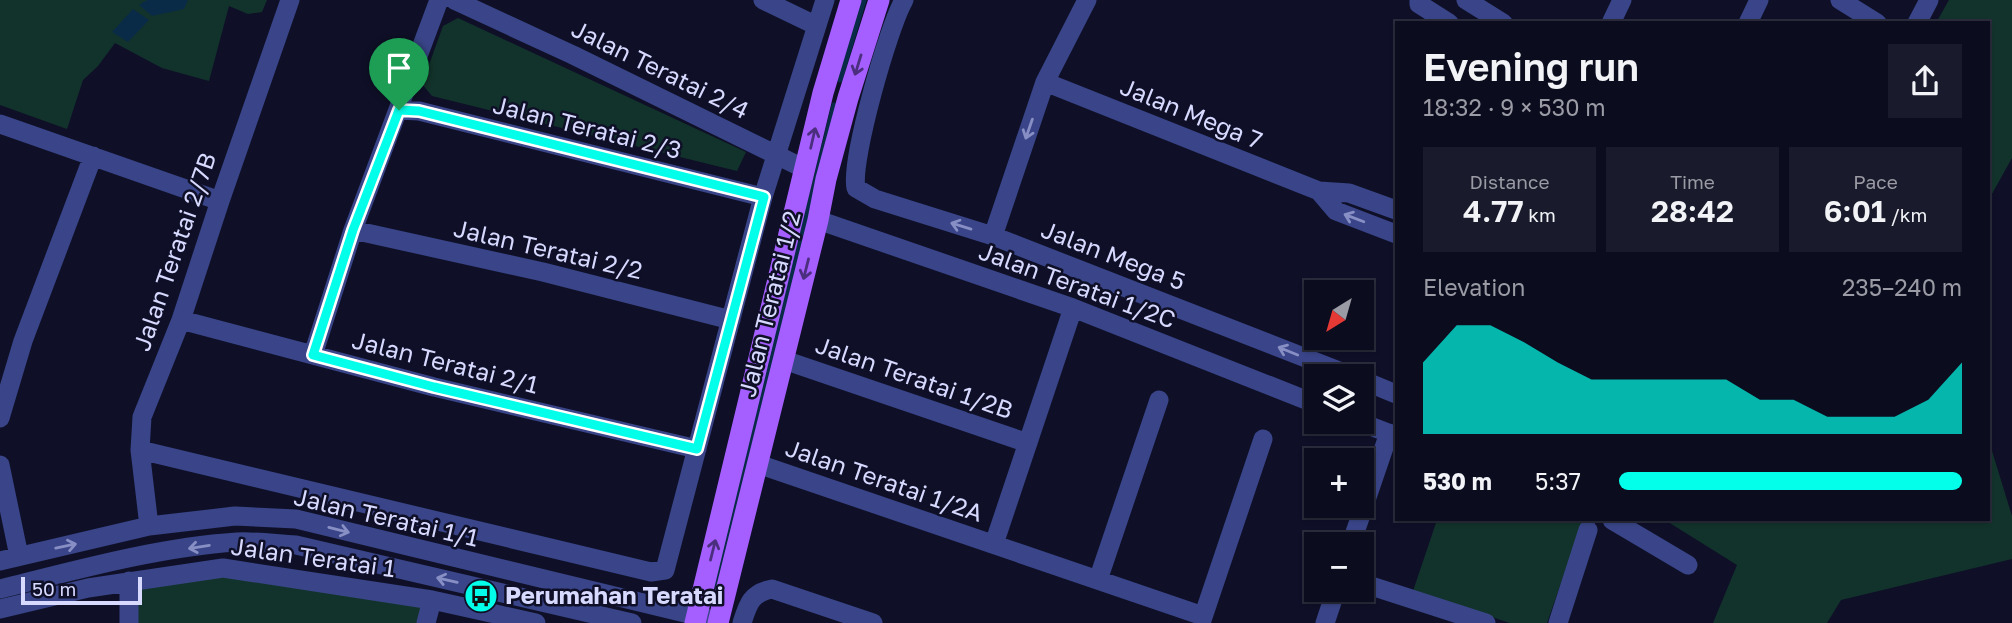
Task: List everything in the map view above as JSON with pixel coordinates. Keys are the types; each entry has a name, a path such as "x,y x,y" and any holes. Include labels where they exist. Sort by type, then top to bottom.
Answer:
{"main road":[{"name":"Jalan Teratai 1/2","path":"696,620 824,93 852,0"},
{"name":"Jalan Teratai 1/2","path":"718,622 826,179 879,0"}],"street":[{"name":"Jalan Teratai 2/7B","path":"149,526 140,450 142,417 181,320 290,0"},
{"path":"313,355 353,230 439,0"},
{"name":"Jalan Teratai 2/4","path":"454,0 805,169"},
{"path":"763,0 816,25"},
{"name":"Jalan Teratai 1/2","path":"665,570 764,197 825,0"},
{"path":"824,93 870,102 904,0"},
{"path":"993,236 1045,82 1087,0"},
{"path":"1419,0 1424,9 1445,21"},
{"path":"1466,0 1500,21"},
{"path":"1612,21 1622,0"},
{"path":"1749,21 1759,0"},
{"path":"1840,0 1874,21"},
{"path":"1918,21 1929,0"},
{"name":"Jalan Mega 7","path":"1045,82 1319,191 1349,193 1395,210"},
{"name":"Jalan Mega 5","path":"870,102 855,173 856,188 875,199 993,236 1321,364"},
{"name":"Jalan Teratai 2/3","path":"399,110 419,111 764,197"},
{"path":"0,124 220,201"},
{"path":"0,418 23,341 93,156"},
{"name":"Jalan Mega 7","path":"1319,191 1336,211 1395,234"},
{"name":"Jalan Teratai 1/2C","path":"818,220 1073,308 1304,399"},
{"name":"Jalan Teratai 2/2","path":"353,230 543,272 731,320"},
{"path":"994,544 1073,308"},
{"name":"Jalan Teratai 2/1","path":"181,320 434,387 697,449"},
{"name":"Jalan Teratai 1/2B","path":"784,360 1028,443"},
{"path":"1374,385 1395,394"},
{"path":"1098,580 1159,400"},
{"path":"1356,532 1393,435 1374,428"},
{"path":"1202,619 1263,439"},
{"name":"Jalan Teratai 1/1","path":"140,450 651,572 665,570"},
{"name":"Jalan Teratai 1/2A","path":"758,464 1098,580 1202,619"},
{"path":"0,465 19,556"},
{"name":"Jalan Teratai 1/1","path":"0,561 149,526 235,516 296,519 696,620 718,622"},
{"path":"1614,521 1688,565"},
{"path":"1558,623 1588,530"},
{"name":"Jalan Teratai 1/1","path":"0,589 208,545 240,542 296,545 632,623"},
{"name":"Jalan Teratai 1","path":"13,612 88,588 223,568 432,600 536,623"},
{"path":"129,581 129,623"},
{"path":"1374,588 1448,617 1486,623"},
{"path":"742,623 749,601 762,591 772,589 873,623"},
{"path":"426,623 432,600"},
{"path":"1325,623 1332,602"}],"green space":[{"path":"0,0 267,0 262,12 248,14 229,6 209,81 162,68 115,43 98,66 83,80 67,129 0,105"},
{"path":"1949,0 2012,0 2012,158 1990,197 1990,21 1937,21"},
{"path":"458,18 746,152 737,171 432,96 422,84 443,26"},
{"path":"1990,444 2012,516 2012,559 1841,600 1827,623 1713,623 1737,565 1667,521 1990,521"},
{"path":"1437,521 1583,521 1547,623 1510,623 1413,591"},
{"path":"224,574 423,606 419,623 135,623 135,587"}],"water":[{"path":"147,0 188,0 184,9 152,16 139,5"},
{"path":"133,9 149,20 128,42 112,32"}],"waterway":[{"path":"840,80 864,0"},
{"path":"715,586 834,105"}],"place":[{"name":"Perumahan Teratai","path":"481,596"}],"route":[{"path":"399,110 419,111 764,197 697,449 434,387 313,355 353,230 399,110"}]}
